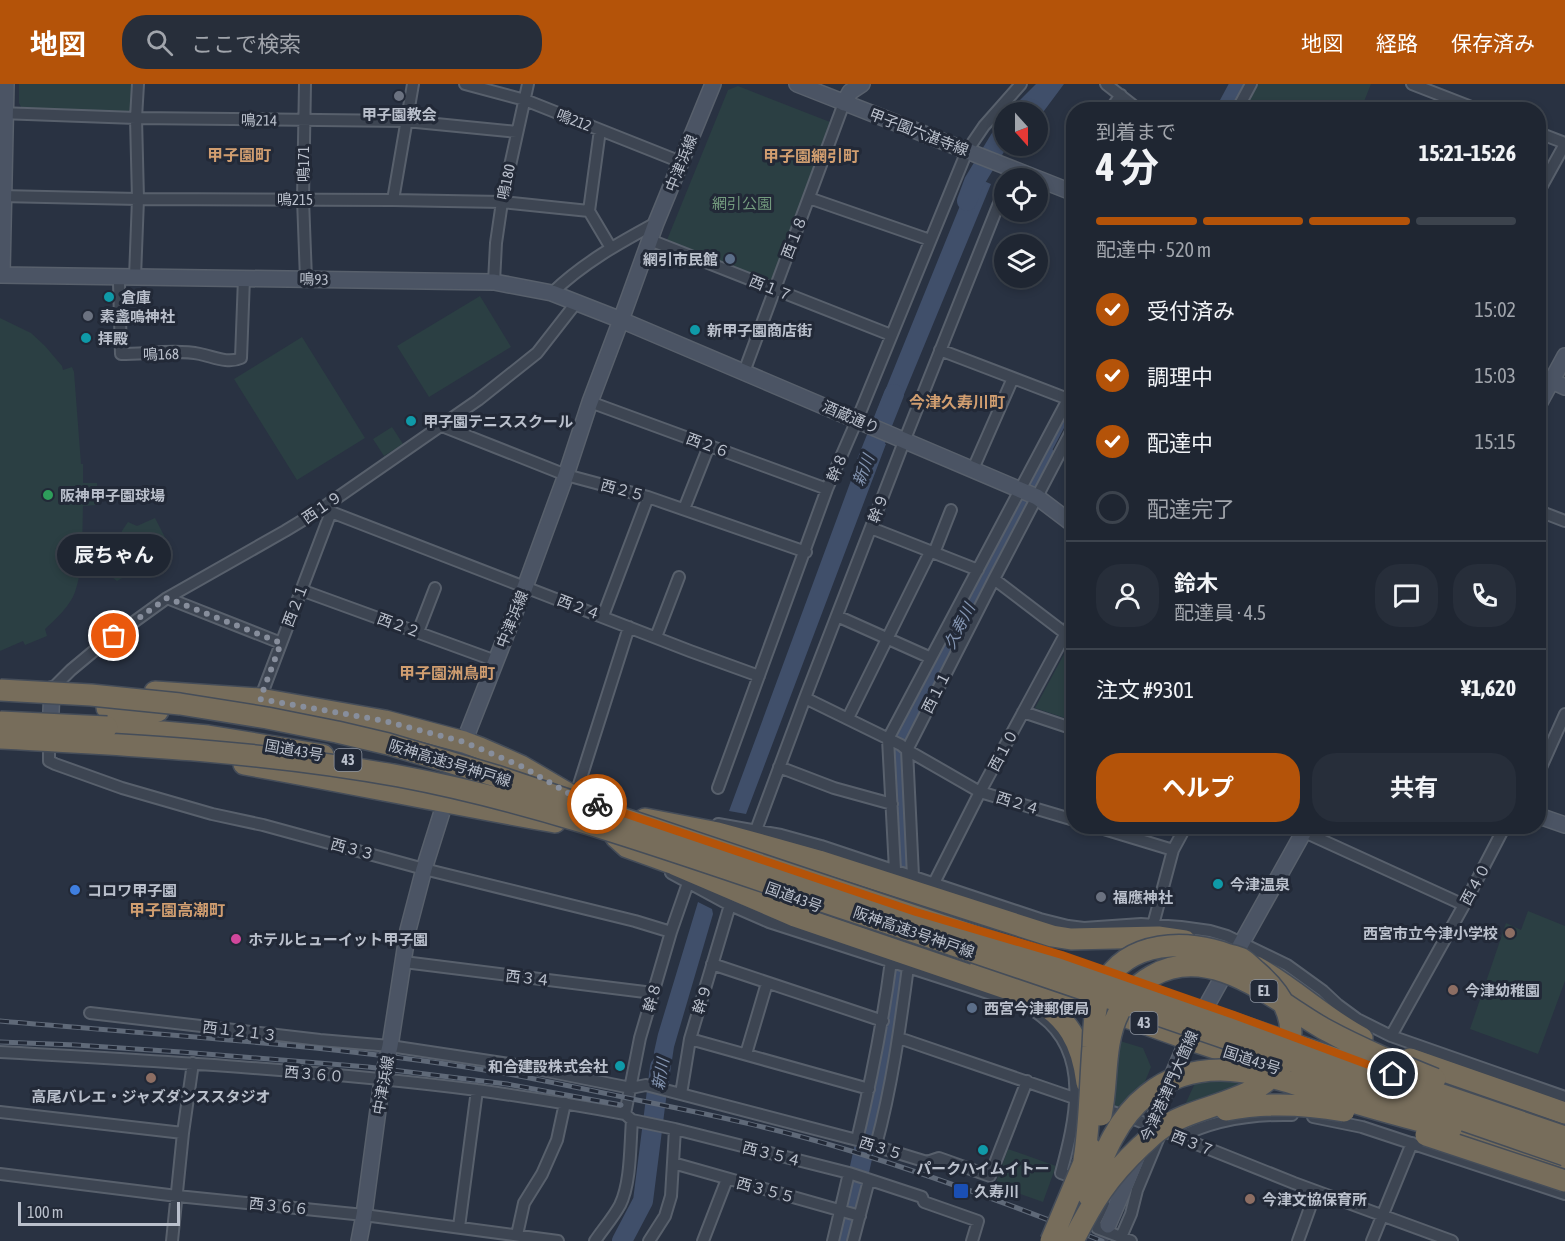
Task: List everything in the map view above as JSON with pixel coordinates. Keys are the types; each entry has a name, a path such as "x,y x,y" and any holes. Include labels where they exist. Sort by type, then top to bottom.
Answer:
{"highway":[{"path":"0,690 134,691 260,699 385,721 461,751 521,766 575,797 604,806"},
{"name":"阪神高速3号神戸線","path":"0,690 91,695 180,704 337,732 428,755 1565,1135"},
{"name":"国道43号","path":"0,704 107,718 179,733 284,748 451,782 622,842 709,881 1362,1096 1565,1170"},
{"name":"国道43号","path":"0,722 192,714 461,751"},
{"name":"阪神高速3号神戸線","path":"0,738 214,751 314,762 400,777 503,800 634,839 847,909 1565,1155"},
{"path":"0,746 182,756 236,762 582,827"},
{"name":"E1","path":"604,806 633,817 732,835 1052,936 1071,939 1158,937 1180,940 1217,950"},
{"name":"国道43号","path":"732,835 916,912 1062,955 1565,1135"},
{"name":"E1","path":"709,881 795,916 1020,992 1051,1008 1065,1023 1078,1043 1083,1059 1082,1098 1089,1120 1084,1160"},
{"name":"E1","path":"1082,1098 1102,987 1108,978 1119,966 1134,956 1158,946 1185,945 1242,951 1350,1032 1388,1042 1408,1058 1565,1113"},
{"name":"E1","path":"1071,1241 1104,1186 1153,1133 1196,1111 1239,1097 1257,1088 1274,1075 1284,1061 1290,1042 1290,1021 1287,1011 1270,983 1242,951"},
{"name":"E1","path":"1051,1241 1098,1127 1102,1113 1109,1044 1118,1012 1132,992 1147,979 1165,970 1185,966 1208,968 1244,980 1348,1042 1565,1135"},
{"name":"E1","path":"1071,1241 1107,1148 1130,1112 1146,1095 1160,1085 1200,1071 1235,1070 1256,1073 1382,1111 1565,1160"},
{"name":"E1","path":"1153,1133 1212,1112 1245,1107 1300,1105 1367,1116 1565,1181"}],"street":[{"path":"1,274 2,113 6,84"},
{"path":"127,277 138,199 136,118 138,84"},
{"name":"鳴171","path":"305,84 303,199 306,279"},
{"path":"393,200 413,84"},
{"name":"鳴212","path":"465,84 525,100 681,162"},
{"name":"鳴180","path":"494,282 496,243 502,202 528,84"},
{"name":"中津浜線","path":"359,1241 382,1080 390,1046 408,930 424,869 461,751 525,587 656,224 713,84"},
{"name":"甲子園六湛寺線","path":"797,84 971,152 1002,168"},
{"path":"844,103 850,92 862,84"},
{"name":"幹８","path":"718,788 806,552 827,489 861,422 891,335 930,240 984,126 1021,84"},
{"path":"1107,84 1129,102"},
{"path":"1241,102 1251,84"},
{"path":"1412,84 1458,102"},
{"path":"1116,102 1121,95"},
{"name":"西１８","path":"744,372 844,103"},
{"name":"鳴214","path":"2,113 136,118 406,121 517,132"},
{"path":"600,130 589,211 611,248"},
{"path":"1546,136 1565,143 1546,178"},
{"name":"甲子園六湛寺線","path":"1048,184 1066,189"},
{"name":"鳴215","path":"2,196 502,202 589,211"},
{"path":"809,198 930,240"},
{"name":"幹９","path":"732,835 779,767 871,528 899,437 940,350 994,215"},
{"path":"552,293 565,280 611,248 656,224"},
{"name":"西１７","path":"650,240 891,335"},
{"name":"鳴93","path":"1,274 494,282 552,293 621,320"},
{"name":"鳴168","path":"127,277 119,283 121,354 198,354 235,361 241,358 244,278"},
{"name":"西１９","path":"52,689 95,650 167,598 330,507 478,400 537,353 576,303"},
{"name":"酒蔵通り","path":"621,320 1028,493 1066,519"},
{"path":"940,350 1066,398"},
{"path":"1546,394 1555,381 1565,356"},
{"path":"973,469 1013,378"},
{"name":"西２６","path":"590,402 827,489"},
{"path":"895,870 892,804 898,744 931,658 978,570 1028,493 1066,404"},
{"name":"西２５","path":"442,426 566,475 648,497 806,552"},
{"name":"西１１","path":"913,876 898,744 994,579 1028,493 1066,438"},
{"path":"684,509 709,446"},
{"path":"603,616 648,497"},
{"name":"西２４","path":"330,507 525,587 759,676"},
{"name":"西２１","path":"260,699 330,507"},
{"path":"848,718 932,553 951,510"},
{"path":"1546,514 1565,521"},
{"path":"871,528 978,570"},
{"path":"656,637 679,577"},
{"path":"994,579 1066,634"},
{"path":"418,632 435,588"},
{"name":"西２２","path":"301,590 496,661"},
{"path":"167,598 281,643"},
{"path":"837,616 931,658"},
{"path":"575,797 629,627"},
{"name":"西１０","path":"934,883 1023,712 1066,643"},
{"path":"49,748 52,689"},
{"name":"西２４","path":"805,698 898,744 980,792 1066,818"},
{"path":"1023,712 1066,726"},
{"path":"1546,760 1561,734 1565,714"},
{"name":"西３３","path":"49,748 49,761 122,788 212,814 274,828 671,932"},
{"path":"779,767 834,788 892,804"},
{"path":"604,806 732,835 781,835 1068,926 1095,928 1153,925 1203,930 1227,936 1242,951"},
{"path":"1546,818 1565,825"},
{"path":"1120,834 1173,850"},
{"path":"1153,925 1173,850 1182,834"},
{"name":"今津港津門大箇線","path":"1108,1224 1153,1133 1188,1039 1242,951 1299,834"},
{"path":"1312,834 1464,905"},
{"name":"西４０","path":"1388,1042 1501,834"},
{"path":"709,881 730,905 769,922 1016,1002 1041,1016 1065,1043 1082,1098 1061,1173 1110,1192 1095,1222 1097,1228 1126,1239 1153,1133"},
{"name":"幹８","path":"595,1241 619,1206 624,1194 631,1088 640,1038 671,932 709,881"},
{"name":"幹９","path":"677,1093 690,1039 730,905"},
{"path":"866,1142 887,1106 891,961"},
{"name":"西３４","path":"404,962 653,993"},
{"name":"西３７","path":"712,964 890,1027 1027,1081 1082,1098 1153,1133 1178,1138 1452,1241"},
{"path":"866,1142 869,1089 908,967"},
{"path":"746,1054 767,983"},
{"name":"西１２１３","path":"90,1013 309,1039 390,1046"},
{"path":"690,1039 869,1089"},
{"path":"1388,1042 1565,1097"},
{"path":"390,1046 516,1065 631,1088"},
{"name":"西３６０","path":"0,1053 193,1063 382,1080 477,1090 565,1103 629,1117"},
{"path":"172,1241 193,1063"},
{"name":"西３５","path":"631,1088 646,1085 866,1142 927,1162 939,1158 990,1176 1027,1081"},
{"path":"459,1227 477,1090"},
{"path":"517,1235 524,1203 542,1174 558,1140 565,1103"},
{"path":"0,1112 183,1133"},
{"path":"1178,1138 1193,1130 1226,1120 1288,1115 1331,1120 1362,1127 1565,1194"},
{"name":"西３５４","path":"629,1117 859,1177 922,1197 924,1202 978,1221 972,1241"},
{"path":"649,1241 665,1216 671,1196 675,1129"},
{"path":"1372,1241 1412,1143"},
{"name":"西３５５","path":"673,1163 850,1213"},
{"name":"西３６６","path":"0,1174 177,1196 364,1215 558,1241"},
{"path":"833,1241 850,1213 859,1177"},
{"path":"853,1241 850,1213 859,1177"},
{"path":"703,1241 727,1179"},
{"path":"1298,1241 1316,1191"}],"green space":[{"path":"19,84 132,84 132,107 128,112 22,109 19,103"},
{"path":"1258,84 1371,84 1364,102 1248,102"},
{"name":"網引公園","path":"738,86 830,122 772,280 767,281 667,240 728,90"},
{"path":"480,296 511,347 429,397 397,346"},
{"name":"阪神甲子園球場","path":"0,318 31,333 45,346 63,370 72,367 83,483 97,483 97,505 83,506 80,572 70,602 45,629 47,636 25,645 23,641 0,651"},
{"path":"302,337 365,438 297,480 234,379"},
{"path":"392,427 403,444 384,456 373,439"},
{"path":"155,518 171,549 117,581 112,577 124,557 120,553 118,544 123,530 128,522 137,526"},
{"path":"1066,651 1066,718 1035,708"},
{"path":"1528,911 1565,926 1565,981 1538,1054 1470,1029 1506,923 1521,930"},
{"path":"1120,1041 1143,1048 1151,1067 1142,1089 1122,1110 1110,1106 1114,1059"},
{"path":"1238,1080 1241,1088 1183,1109 1196,1081"},
{"path":"1008,1149 1056,1166 1043,1202 995,1185"}],"water":[{"path":"1036,84 1064,84 1048,106 1048,102 1018,102"},
{"path":"972,176 991,184 893,421 876,413"},
{"path":"1066,413 1066,424 1036,481 1032,479"},
{"path":"867,437 886,444 746,814 729,811"},
{"path":"698,902 712,909 713,914 674,1047 668,1086 653,1082 654,1052"}],"waterway":[{"name":"久寿川","path":"1230,102 1240,84"},
{"name":"新川","path":"967,201 974,182 994,149"},
{"name":"新川","path":"866,464 894,394"},
{"name":"久寿川","path":"903,861 896,750 1046,457"},
{"name":"久寿川","path":"842,1241 873,1110 898,977"},
{"name":"新川","path":"622,1241 643,1201 660,1067"}],"tunnel":[{"path":"1100,1241 1108,1225"}],"railway":[{"path":"0,1021 386,1056 546,1081 721,1117 825,1143 946,1182 1102,1241"},
{"path":"0,1042 181,1052 368,1067 507,1084 621,1105"}],"way so far":[{"path":"114,636 167,598 281,643 260,699 385,721 464,742 521,766 575,797 597,804"}],"place":[{"name":"甲子園教会","path":"399,96"},
{"name":"網引市民館","path":"730,259"},
{"name":"倉庫","path":"109,297"},
{"name":"素盞嗚神社","path":"88,316"},
{"name":"新甲子園商店街","path":"695,330"},
{"name":"拝殿","path":"86,338"},
{"name":"甲子園テニススクール","path":"411,421"},
{"name":"阪神甲子園球場","path":"48,495"},
{"name":"辰ちゃん","path":"114,636"},
{"name":"今津温泉","path":"1218,884"},
{"name":"コロワ甲子園","path":"75,890"},
{"name":"福應神社","path":"1101,897"},
{"name":"西宮市立今津小学校","path":"1510,933"},
{"name":"ホテルヒューイット甲子園","path":"236,939"},
{"name":"今津幼稚園","path":"1453,990"},
{"name":"西宮今津郵便局","path":"972,1008"},
{"name":"和合建設株式会社","path":"620,1066"},
{"name":"高尾バレエ・ジャズダンススタジオ","path":"151,1078"},
{"name":"パークハイムイトー","path":"983,1150"},
{"name":"久寿川","path":"961,1191"},
{"name":"今津文協保育所","path":"1250,1199"}],"district":[{"name":"甲子園町","path":"239,155"},
{"name":"甲子園網引町","path":"811,156"},
{"name":"今津久寿川町","path":"957,402"},
{"name":"甲子園洲鳥町","path":"447,673"},
{"name":"甲子園高潮町","path":"177,910"}],"route":[{"path":"597,804 916,912 1062,955 1393,1074"}]}
